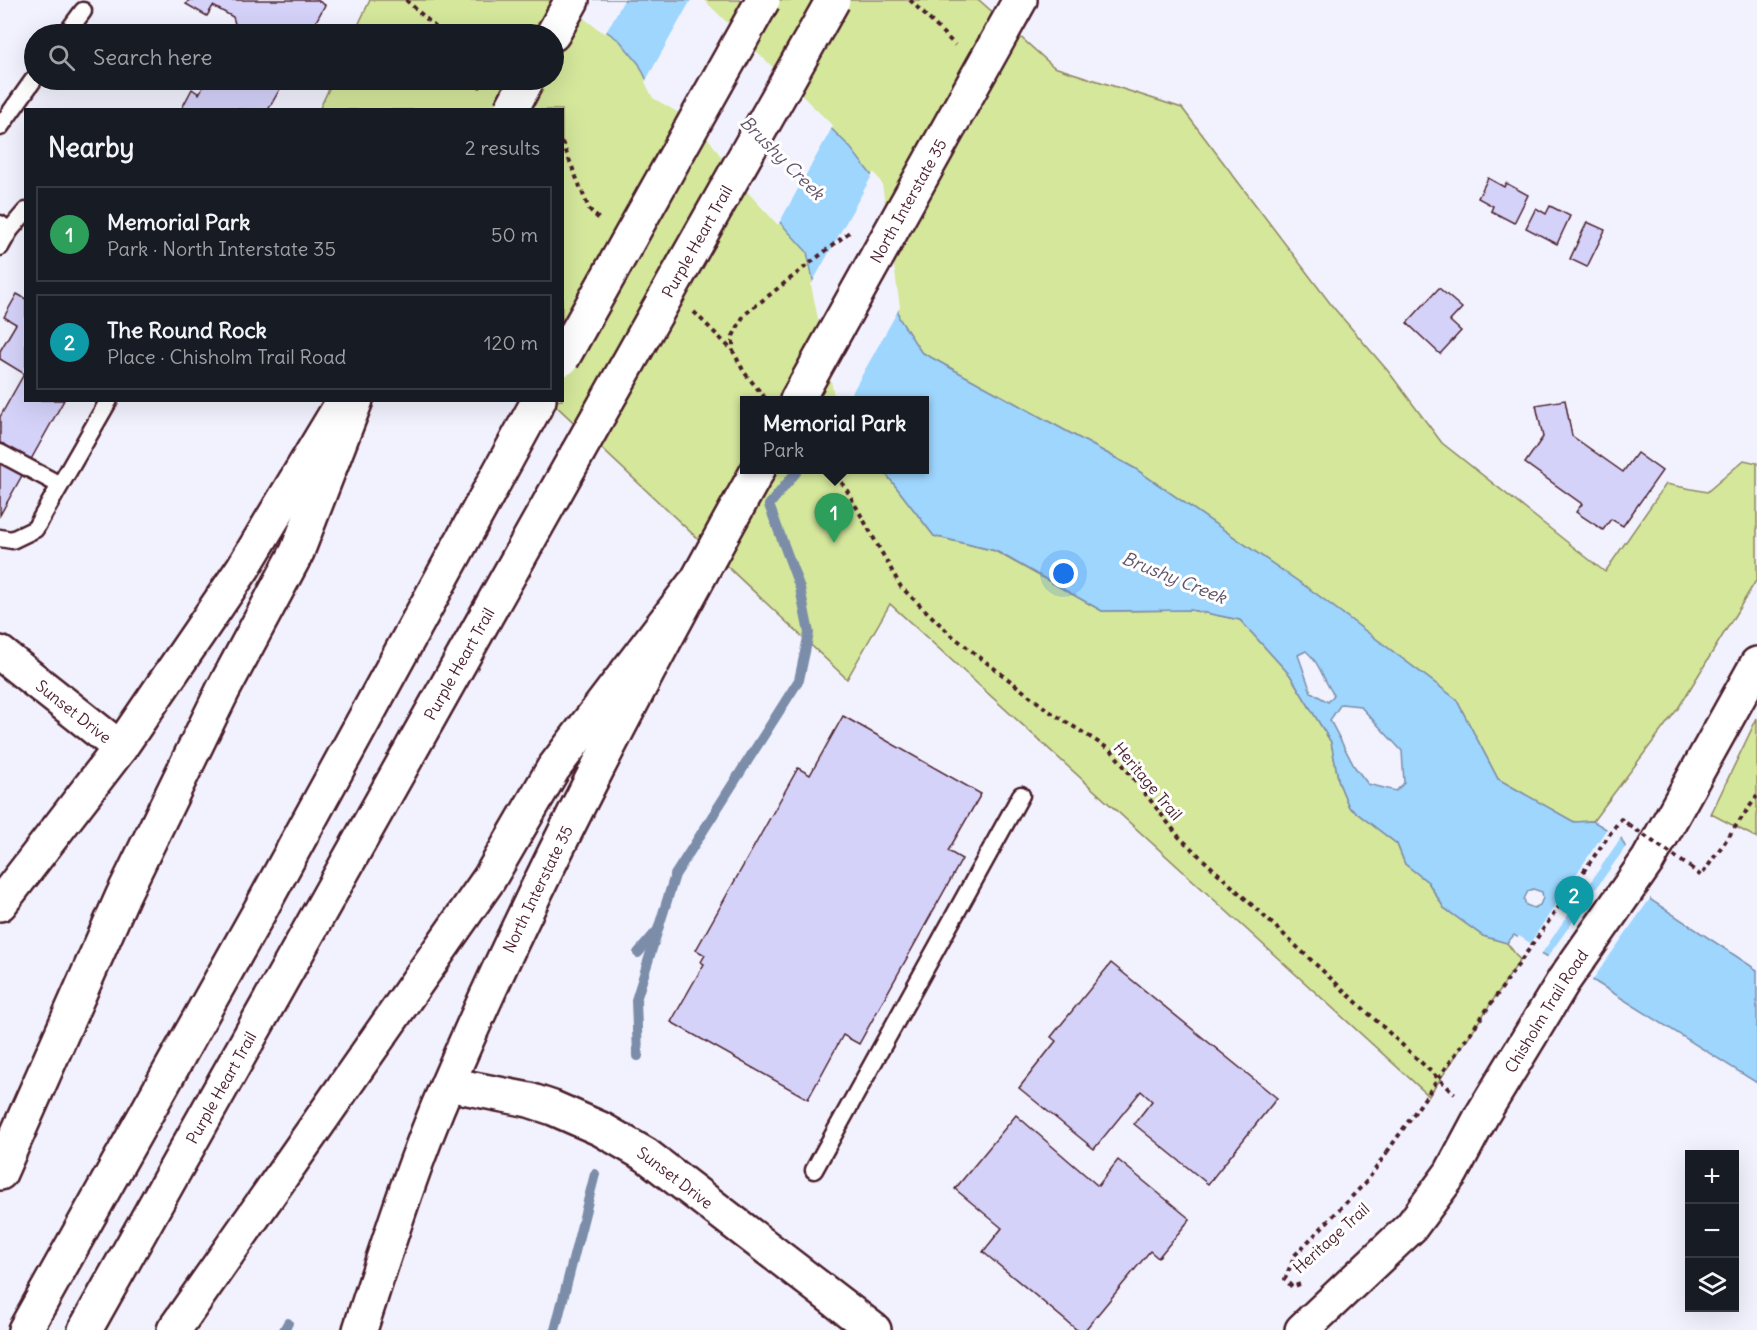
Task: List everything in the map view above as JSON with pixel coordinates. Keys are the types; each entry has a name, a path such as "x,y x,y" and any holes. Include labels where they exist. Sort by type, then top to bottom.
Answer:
{"main road":[{"path":"559,24 572,0"},
{"path":"564,354 763,0"},
{"name":"Purple Heart Trail","path":"85,1330 833,0"},
{"name":"North Interstate 35","path":"798,396 1020,0"},
{"path":"511,108 521,90"},
{"path":"0,904 120,748 243,568 343,402"},
{"path":"0,1173 123,895 223,690 297,552 355,402"},
{"path":"25,1330 258,914 537,404"},
{"name":"North Interstate 35","path":"360,1330 404,1194 448,1084 537,888 693,585 756,474"},
{"path":"174,1330 483,887 553,769 693,585"},
{"name":"Sunset Drive","path":"0,653 120,748"},
{"name":"Chisholm Trail Road","path":"1302,1330 1411,1227 1451,1173 1482,1115 1563,980 1648,860 1757,664"},
{"name":"Sunset Drive","path":"448,1084 529,1100 601,1129 637,1150 874,1330"}],"lane":[{"path":"73,24 83,11"},
{"path":"0,127 26,90"},
{"path":"0,247 5,227 24,213"},
{"path":"0,538 12,540 35,529 108,402"},
{"path":"0,453 60,485"},
{"path":"814,1170 1021,795"}],"path":[{"path":"406,0 432,24"},
{"path":"764,396 744,372 733,351 733,336 744,315 860,224"},
{"name":"Heritage Trail","path":"832,474 844,485 901,587 950,634 1049,711 1112,751 1179,837 1457,1096"},
{"name":"Heritage Trail","path":"1306,1282 1292,1287 1285,1279 1295,1255 1367,1181 1621,819 1701,876 1757,796"}],"green space":[{"path":"370,0 979,0 1054,67 1182,108 1333,307 1388,371 1442,443 1605,572 1666,484 1707,492 1744,460 1757,463 1757,579 1679,707 1593,821 1574,822 1498,779 1456,699 1315,593 1134,468 921,352 899,319 853,396 740,396 740,474 886,474 934,536 995,551 1102,611 1191,610 1240,620 1290,675 1331,742 1339,783 1349,807 1397,844 1405,864 1428,882 1444,908 1483,936 1507,943 1520,960 1429,1096 890,604 847,679 552,402 564,402 564,108 320,108 328,90 564,90 564,24 359,24"},
{"path":"1757,718 1757,838 1711,814"}],"water":[{"name":"Brushy Creek","path":"562,0 699,0 849,146 879,185 899,318 921,352 1134,468 1315,593 1456,699 1498,779 1574,822 1593,821 1621,838 1651,900 1757,970 1757,1083 1594,981 1539,952 1514,935 1507,943 1483,936 1444,908 1428,882 1405,864 1397,844 1349,807 1339,783 1331,742 1290,675 1240,620 1191,610 1102,611 996,551 934,536 886,474 929,474 929,396 838,396 807,252 745,184 701,121 654,95 639,64 620,41","holes":["1306,651 1315,661 1334,695 1328,702 1311,692 1298,655","1341,704 1360,706 1402,751 1404,783 1396,791 1368,784 1354,766 1330,720","1533,889 1542,892 1543,898 1540,905 1534,908 1526,905 1524,899 1528,891"]}],"pier":[{"path":"559,0 624,0 605,34"},
{"path":"691,0 704,0 833,126 778,225 742,186 698,124 653,98 645,82"},
{"path":"874,172 882,184 900,307 850,396 834,396 811,285"},
{"path":"1608,827 1622,836 1540,956 1516,940 1519,936 1530,943"},
{"path":"1627,845 1652,896 1591,982 1546,959"}],"building":[{"path":"189,0 317,0 325,5 315,24 235,24 233,17 213,6 207,16 186,4"},
{"path":"191,90 199,94 201,90 279,90 269,108 182,108"},
{"path":"1488,178 1504,187 1506,183 1528,195 1514,223 1491,211 1493,206 1478,198"},
{"path":"1550,206 1570,216 1557,244 1526,228 1536,208 1546,214"},
{"path":"1587,222 1605,230 1587,267 1570,259"},
{"path":"1439,288 1462,308 1450,321 1461,331 1440,354 1407,323"},
{"path":"17,294 24,298 24,374 0,359 0,351 16,324 4,317"},
{"path":"24,374 24,402 63,402 0,515 0,417"},
{"path":"1565,400 1572,436 1623,472 1637,453 1662,471 1623,526 1611,519 1603,530 1576,512 1582,504 1525,463 1543,437 1536,405"},
{"path":"843,716 981,794 948,851 962,859 859,1044 843,1035 808,1099 671,1022 704,964 701,962 705,955 696,950 798,768 810,775"},
{"path":"1111,963 1277,1098 1208,1184 1134,1124 1152,1101 1141,1091 1094,1149 1019,1088 1056,1041 1051,1037"},
{"path":"1016,1115 1098,1186 1118,1160 1190,1219 1158,1258 1150,1251 1085,1330 1077,1330 983,1252 1002,1228 955,1189"}],"waterway":[{"path":"638,1056 636,1000 675,875 799,680 809,633 800,588 769,505 795,474"},
{"path":"638,953 656,932"},
{"path":"555,1330 595,1174"},
{"path":"284,1330 288,1323"}],"place":[{"name":"Memorial Park","path":"834,543"},
{"name":"The Round Rock","path":"1574,926"}]}
